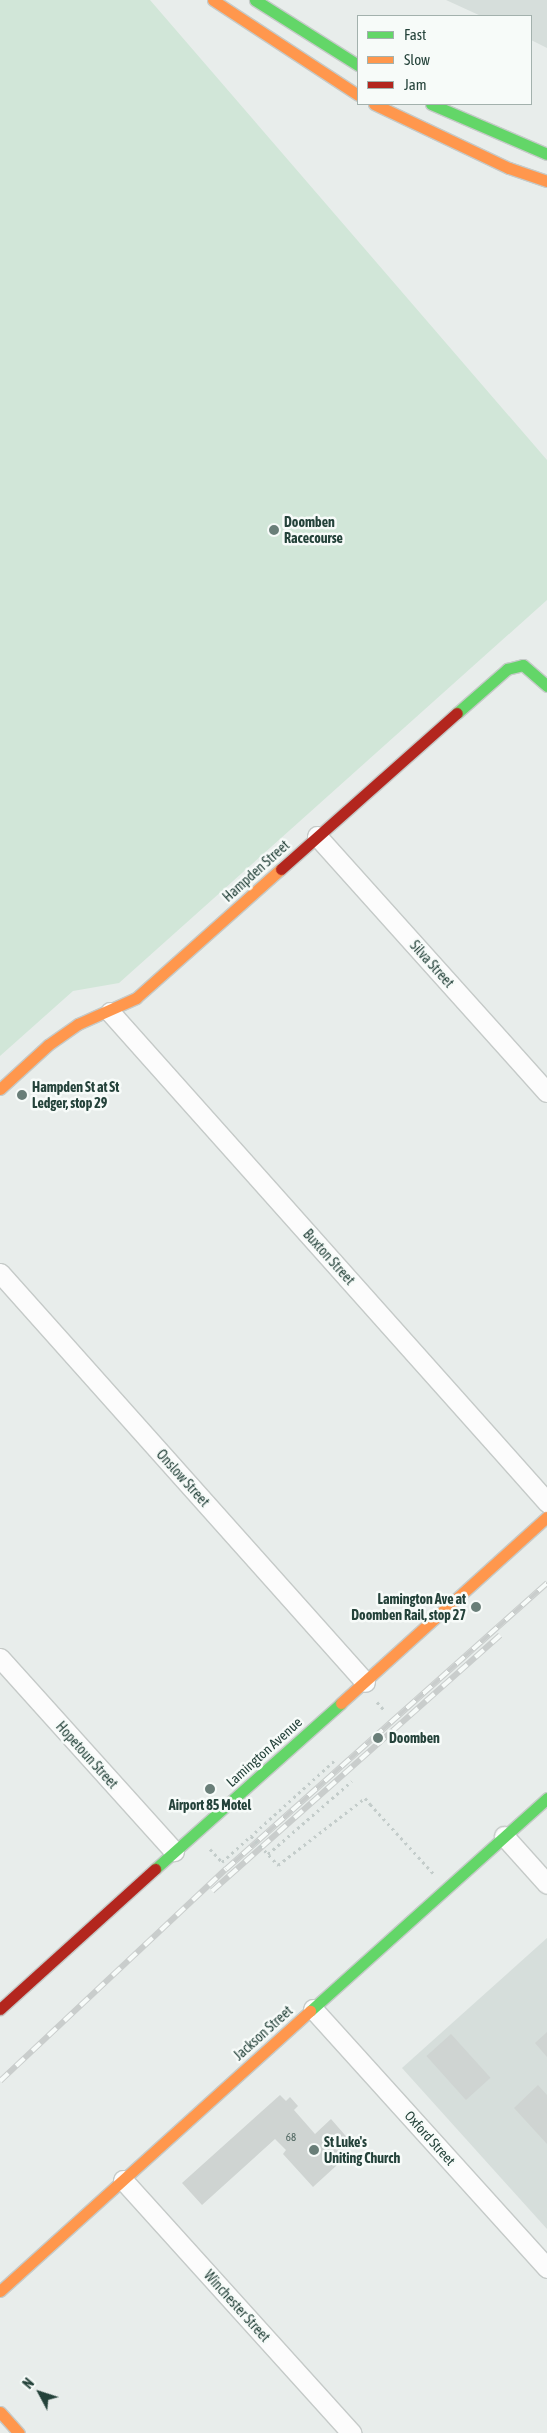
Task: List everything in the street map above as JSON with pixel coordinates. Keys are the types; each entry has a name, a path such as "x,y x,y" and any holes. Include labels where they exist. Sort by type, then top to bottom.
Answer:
{"main road":[{"path":"213,0 298,60 357,94"},
{"path":"255,0 357,64"},
{"path":"376,105 509,168 547,181"},
{"path":"432,105 547,154"},
{"name":"Hampden Street","path":"0,1089 48,1045 78,1024 110,1012 136,998 507,669 523,665 547,686"},
{"name":"Lamington Avenue","path":"0,2009 547,1517"},
{"name":"Jackson Street","path":"0,2291 547,1798"},
{"path":"0,2412 19,2433"}],"street":[{"name":"Silva Street","path":"317,836 547,1092"},
{"name":"Buxton Street","path":"110,1012 547,1502"},
{"name":"Onslow Street","path":"0,1273 365,1682"},
{"name":"Hopetoun Street","path":"0,1658 174,1851"},
{"path":"504,1836 547,1884"},
{"name":"Oxford Street","path":"313,2009 547,2268"},
{"name":"Winchester Street","path":"122,2180 352,2433"}],"path":[{"path":"377,1702 385,1710"},
{"path":"210,1849 222,1862 225,1860 334,1761"},
{"path":"268,1854 352,1781"},
{"path":"251,1836 278,1865 364,1798 434,1874"}],"shaded area":[{"path":"446,0 547,0 547,48 532,40 532,15 479,15"},
{"path":"547,1938 547,2229 402,2068"}],"green space":[{"name":"Doomben Racecourse","path":"0,0 150,0 547,460 547,600 119,983 73,991 0,1056"}],"building":[{"path":"547,2032 547,2057 535,2043"},
{"path":"451,2034 490,2078 466,2100 426,2056"},
{"path":"538,2085 547,2095 547,2144 514,2108"},
{"name":"St Luke's Uniting Church","path":"280,2095 286,2101 290,2097 298,2106 294,2110 315,2134 331,2119 351,2142 343,2150 348,2155 313,2187 283,2154 286,2150 275,2139 202,2205 182,2183"}],"railway":[{"path":"0,2081 226,1869 547,1583"},
{"path":"212,1891 500,1635"}],"traffic: fast":[{"path":"255,0 357,64"},
{"path":"433,105 547,154"},
{"path":"457,713 507,669 523,665 547,686"},
{"path":"155,1869 341,1703"},
{"path":"310,2011 547,1798"}],"traffic: slow":[{"path":"213,0 357,94"},
{"path":"376,105 509,168 547,181"},
{"path":"0,1089 48,1045 78,1024 136,998 281,869"},
{"path":"341,1703 547,1517"},
{"path":"0,2291 310,2011"},
{"path":"0,2412 19,2433"}],"traffic: jam":[{"path":"281,869 457,713"},
{"path":"0,2009 155,1869"}],"place":[{"name":"Doomben Racecourse","path":"274,530"},
{"name":"Hampden St at St Ledger, stop 29","path":"22,1095"},
{"name":"Lamington Ave at Doomben Rail, stop 27","path":"476,1607"},
{"name":"Doomben","path":"378,1738"},
{"name":"Airport 85 Motel","path":"210,1789"},
{"name":"St Luke's Uniting Church","path":"314,2150"}]}
